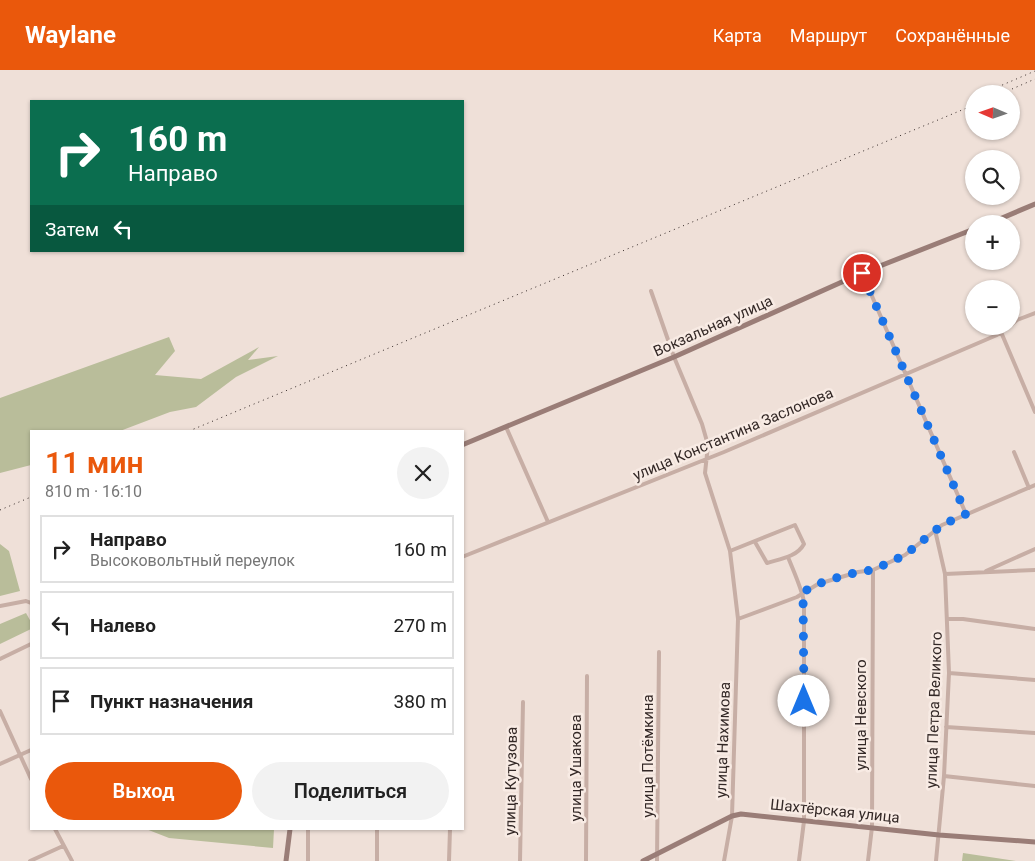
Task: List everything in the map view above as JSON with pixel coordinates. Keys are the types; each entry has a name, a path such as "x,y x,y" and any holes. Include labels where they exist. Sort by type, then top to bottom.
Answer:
{"main road":[{"path":"1009,215 1035,204"},
{"name":"Вокзальная улица","path":"464,444 674,357 862,273 965,233"},
{"name":"Шахтёрская улица","path":"643,861 732,816 741,814 939,835 1035,842"},
{"path":"286,861 290,830"}],"street":[{"path":"862,273 907,373 966,514"},
{"name":"улица Нахимова","path":"651,291 674,357 702,424 708,445 705,473 730,551 738,619 732,816 724,861"},
{"name":"улица Константина Заслонова","path":"1020,319 1035,314"},
{"name":"улица Константина Заслонова","path":"464,556 724,452 994,335"},
{"path":"1002,335 1035,412"},
{"path":"506,427 548,522"},
{"path":"1014,452 1029,488"},
{"path":"738,619 797,597 818,584 858,572 873,570 905,555 942,525 1035,486"},
{"path":"730,551 795,525 804,544 801,550 788,557 767,564 755,542"},
{"name":"улица Петра Великого","path":"936,530 945,574 949,673 944,776 936,861"},
{"path":"984,572 1035,549"},
{"path":"788,557 799,588 803,592 804,821 800,861"},
{"name":"улица Невского","path":"868,861 872,827 873,570"},
{"path":"945,574 1035,570"},
{"path":"0,606 30,598"},
{"path":"26,600 30,602"},
{"path":"947,619 963,619 1035,629"},
{"path":"0,659 30,644"},
{"name":"улица Потёмкина","path":"657,861 659,652"},
{"path":"949,673 1035,680"},
{"name":"улица Ушакова","path":"586,861 588,676"},
{"name":"улица Кутузова","path":"520,861 523,702"},
{"path":"0,711 30,777"},
{"path":"946,727 1035,733"},
{"path":"0,764 30,750"},
{"path":"944,776 1035,786"},
{"path":"55,830 72,861"},
{"path":"308,830 308,861"},
{"path":"377,830 377,861"},
{"path":"450,830 450,861"},
{"path":"30,861 63,846"}],"green space":[{"path":"169,337 175,351 155,375 201,379 259,347 248,360 278,356 236,377 196,407 170,412 123,430 30,430 30,465 0,473 0,398"},
{"path":"0,544 9,551 20,591 0,596"},
{"path":"26,613 30,620 30,629 0,644 0,624"},
{"path":"149,830 274,830 273,848 169,838"},
{"path":"963,853 1016,861 962,861"}],"railway":[{"path":"1002,85 1035,71"},
{"path":"1020,86 1035,79"},
{"path":"191,430 965,109"},
{"path":"0,510 30,497"}],"route":[{"path":"804,701 803,592 818,584 839,577 873,570 905,555 942,525 966,514 907,373 862,273"}]}
